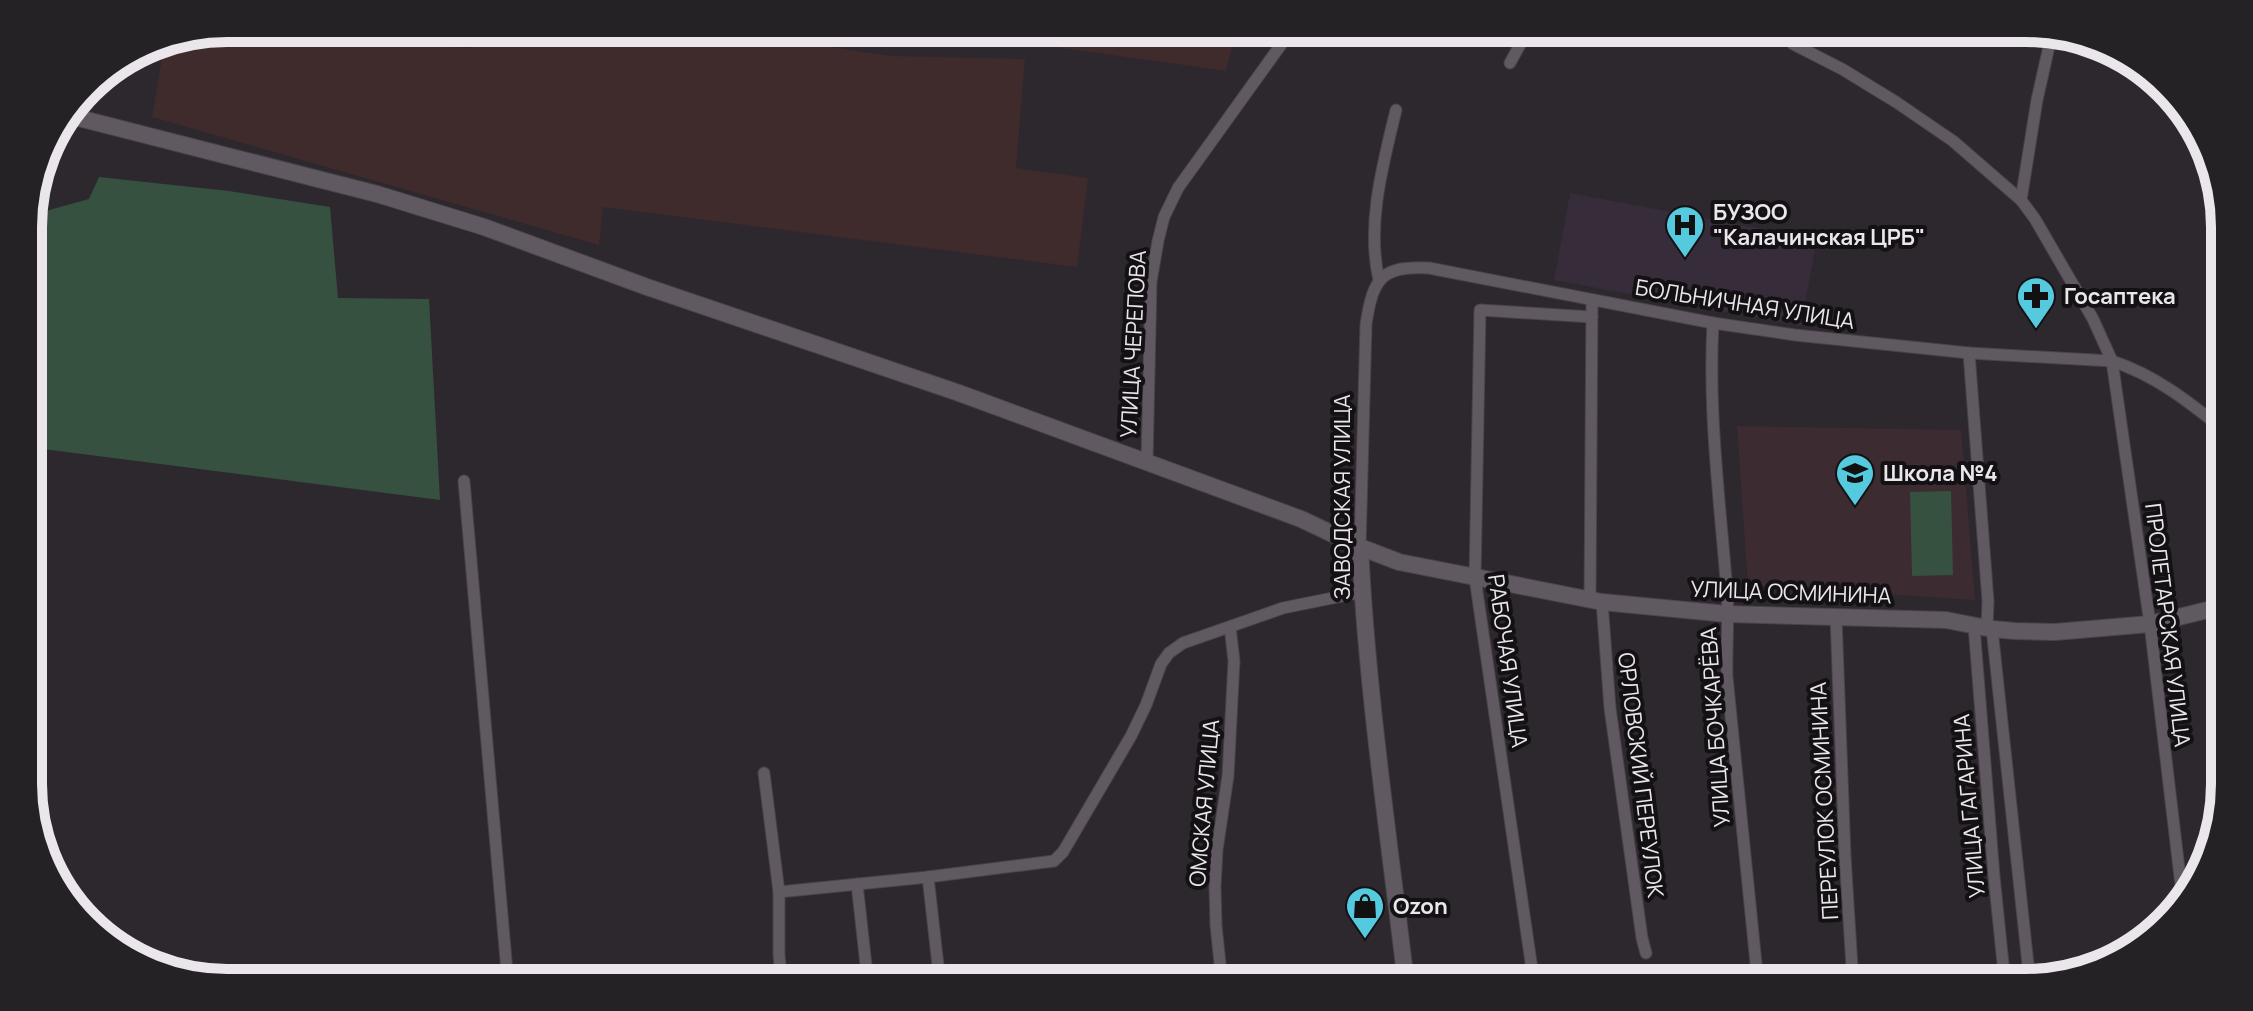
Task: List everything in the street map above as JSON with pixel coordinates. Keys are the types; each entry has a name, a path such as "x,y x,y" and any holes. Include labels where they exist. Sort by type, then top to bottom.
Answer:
{"street":[{"name":"УЛИЦА ЧЕРЕПОВА","path":"1147,462 1151,282 1164,217 1178,188 1283,42"},
{"path":"1510,63 1521,42"},
{"name":"ПРОЛЕТАРСКАЯ УЛИЦА","path":"1791,42 1883,94 1953,141 2021,200 2093,319 2112,361 2150,624 2181,884"},
{"path":"2021,200 2050,44"},
{"name":"ЗАВОДСКАЯ УЛИЦА","path":"1396,110 1378,200 1374,247 1379,280 1373,289 1366,324 1360,547 1362,592 1404,969"},
{"name":"УЛИЦА ОСМИНИНА","path":"78,118 377,194 484,227 647,287 959,393 1301,519 1399,562 1596,601 1727,614 1932,619 1984,628 2055,632 2150,624 2211,614"},
{"name":"БОЛЬНИЧНАЯ УЛИЦА","path":"1379,280 1393,270 1429,268 1713,323 1795,335 1969,353 2112,361 2163,384 2211,420"},
{"name":"ОРЛОВСКИЙ ПЕРЕУЛОК","path":"1592,300 1596,601 1646,953"},
{"name":"РАБОЧАЯ УЛИЦА","path":"1532,969 1475,578 1480,310 1592,317"},
{"name":"УЛИЦА БОЧКАРЁВА","path":"1713,323 1711,381 1727,614 1727,677 1757,969"},
{"name":"УЛИЦА ГАГАРИНА","path":"1969,353 1988,601 1984,628 1993,861 2004,969"},
{"path":"464,481 507,969"},
{"path":"779,892 1054,861 1063,852 1131,736 1153,682 1169,653 1183,643 1283,608 1362,592"},
{"name":"ПЕРЕУЛОК ОСМИНИНА","path":"1836,617 1852,969"},
{"name":"ОМСКАЯ УЛИЦА","path":"1221,969 1215,887 1228,776 1234,661 1230,627"},
{"name":"УЛИЦА ГАГАРИНА","path":"1984,628 2028,969"},
{"path":"764,773 779,892 780,969"},
{"path":"928,877 938,969"},
{"path":"857,884 866,969"}],"shaded area":[{"path":"227,42 331,42 472,48 472,42 796,42 890,56 1025,59 1016,168 1088,178 1077,267 603,207 599,245 152,117 163,54 179,48"},
{"path":"1019,42 1233,42 1226,71"},
{"name":"БУЗОО \"Калачинская ЦРБ\"","path":"1570,193 1817,239 1801,326 1554,280"},
{"name":"Школа №4","path":"1737,426 1961,430 1975,600 1748,585"}],"green space":[{"path":"99,177 229,191 330,207 338,298 429,299 440,500 43,449 43,212 89,199"},
{"path":"1951,491 1953,575 1912,576 1910,492"}],"place":[{"name":"БУЗОО \"Калачинская ЦРБ\"","path":"1685,259"},
{"name":"Госаптека","path":"2036,330"},
{"name":"Школа №4","path":"1855,507"},
{"name":"Ozon","path":"1365,940"}]}
